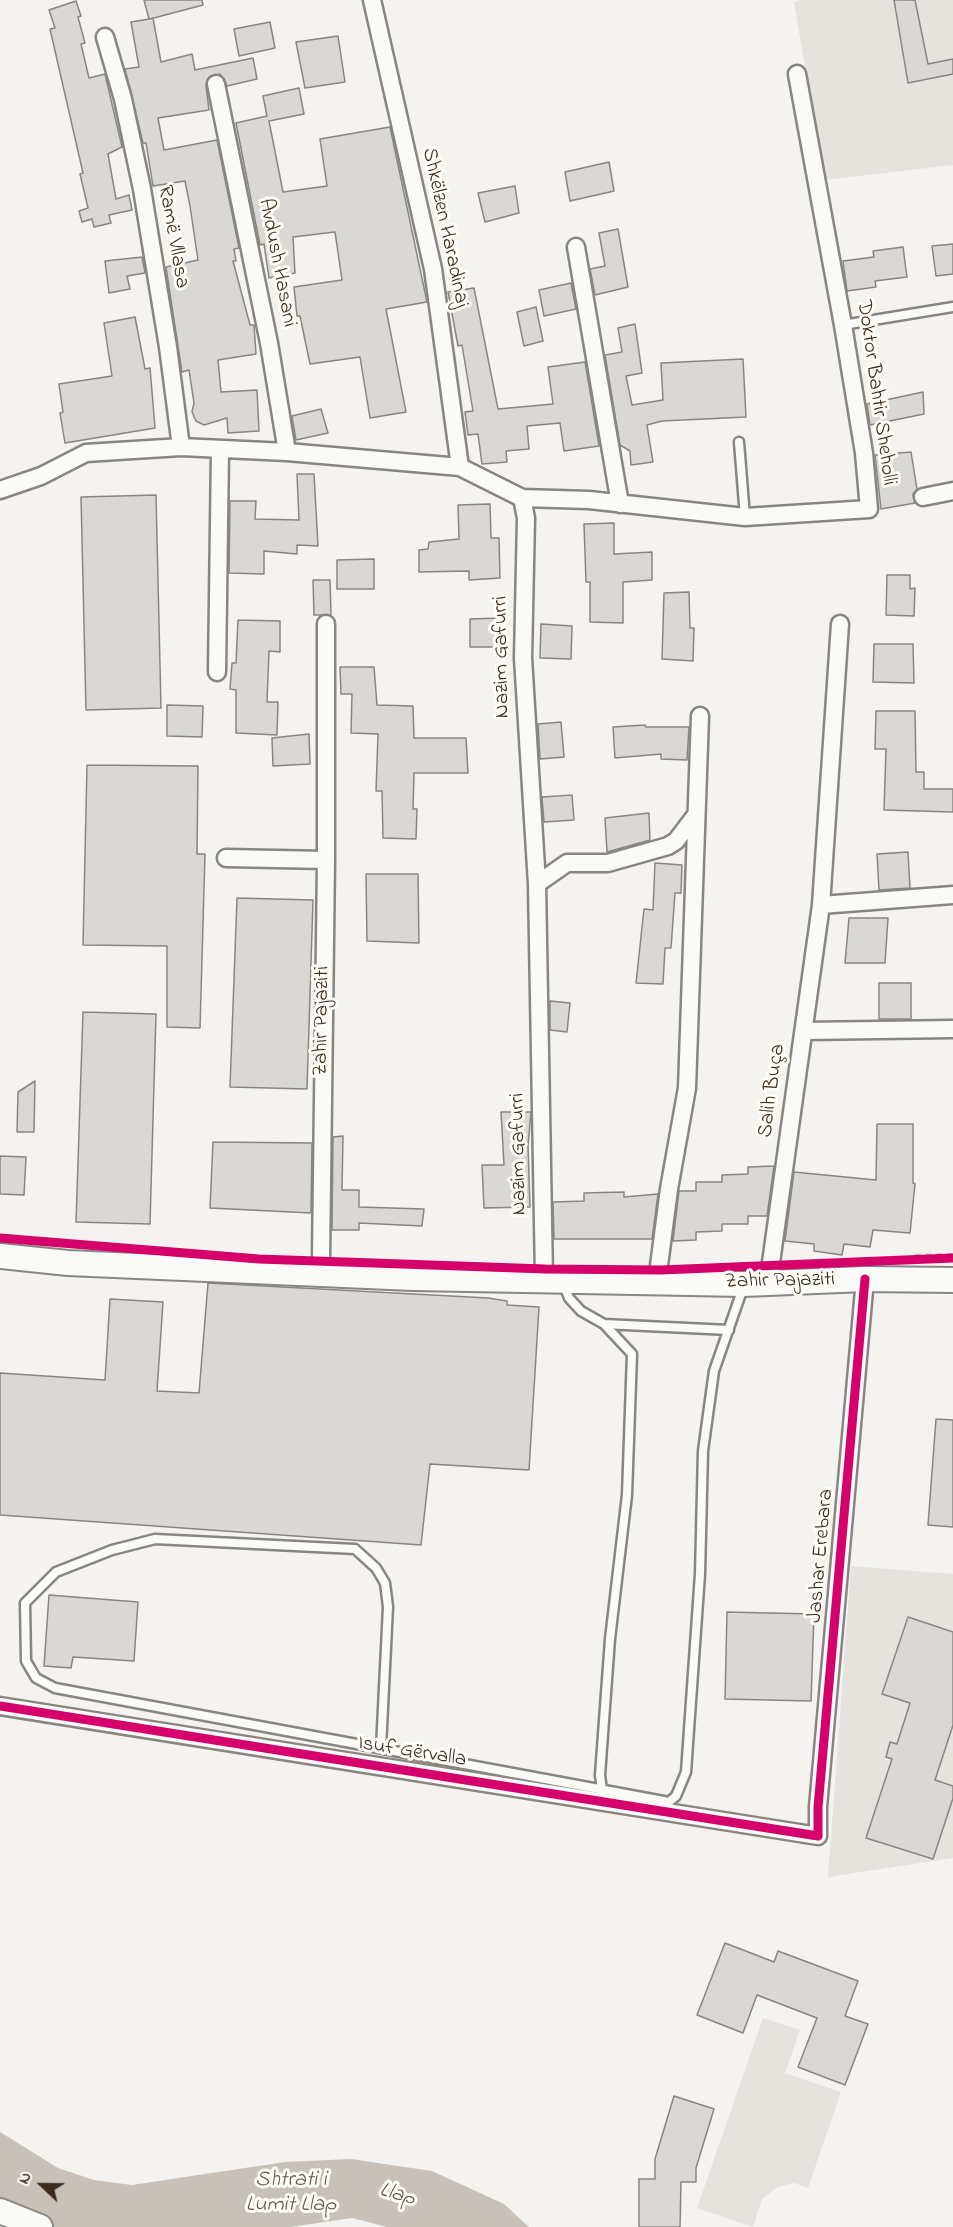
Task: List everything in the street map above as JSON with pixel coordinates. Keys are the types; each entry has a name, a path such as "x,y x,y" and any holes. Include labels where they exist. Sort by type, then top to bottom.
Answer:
{"main road":[{"name":"Zahir Pajaziti","path":"0,1256 68,1263 319,1272 412,1278 756,1284 953,1280"},
{"path":"0,2211 40,2227"}],"street":[{"name":"Shkëlzen Haradinaj","path":"372,0 433,269 460,467"},
{"name":"Ramë Vllasa","path":"105,37 123,99 142,189 168,347 181,447"},
{"name":"Doktor Bahtir Sheholli","path":"522,498 590,500 745,517 869,509 864,453 843,325 797,74"},
{"name":"Avdush Hasani","path":"216,84 269,343 287,452"},
{"path":"576,246 620,504"},
{"path":"0,490 41,476 86,453 181,447 220,451 287,452 460,467 522,498"},
{"path":"217,672 220,451"},
{"path":"923,497 953,490"},
{"name":"Nazim Gafurri","path":"522,498 526,518 523,658 537,884 553,1279"},
{"name":"Zahir Pajaziti","path":"319,1272 321,1262 326,860 324,770 326,624"},
{"name":"Salih Buça","path":"756,1284 804,1031 821,905 840,628"},
{"path":"657,1281 669,1189 687,1088 700,716"},
{"path":"537,884 567,862 608,863 669,846 676,841 695,816"},
{"path":"226,858 326,860"},
{"path":"821,905 953,896"},
{"path":"804,1031 953,1029"},
{"name":"Jashar Erebara","path":"818,1836 819,1796 865,1280"},
{"name":"Isuf Gërvalla","path":"0,1706 818,1836"}],"lane":[{"path":"843,325 953,307"},
{"path":"739,442 745,517"},
{"path":"553,1279 581,1311 604,1324 632,1354 627,1495 610,1639 600,1775 602,1790"},
{"path":"381,1748 388,1607 385,1583 376,1568 355,1549 155,1539 112,1550 56,1572 25,1603 26,1661 36,1678 55,1688 669,1802 676,1796 684,1778 700,1574 703,1451 714,1371 729,1330 756,1284"},
{"path":"604,1324 729,1330"}],"path":[{"path":"906,1260 953,1258"}],"shaded area":[{"path":"804,0 953,0 953,165 824,180 794,2"},
{"path":"851,1566 953,1574 953,1858 828,1877"},
{"path":"763,2018 800,2030 785,2073 841,2092 808,2188 794,2183 778,2187 762,2199 753,2227 697,2208"}],"water":[{"name":"Shtrati i Lumit Llap","path":"0,2132 58,2168 94,2180 132,2185 285,2162 351,2159 432,2171 504,2204 529,2227 387,2227 352,2218 291,2227 50,2227 0,2207"}],"building":[{"path":"144,0 202,0 203,5 153,18 161,62 192,54 195,70 253,58 257,79 227,86 220,74 209,77 206,86 209,110 158,118 164,150 217,140 239,248 234,249 236,261 233,261 250,325 254,325 256,354 218,360 221,392 257,390 259,431 228,433 227,418 204,425 196,421 192,412 194,403 189,370 182,372 166,267 198,260 190,206 185,181 153,186 146,143 143,143 125,69 139,67 131,22 149,19"},
{"path":"894,0 915,0 928,64 953,59 953,74 908,83"},
{"path":"76,1 81,16 78,17 85,43 81,44 89,78 105,74 122,147 108,154 116,199 129,195 132,210 109,215 111,223 94,227 92,219 82,222 79,211 88,208 80,174 83,173 50,29 55,28 49,10"},
{"path":"270,22 275,48 239,56 234,29"},
{"path":"338,36 345,82 305,88 296,42"},
{"path":"299,88 304,114 269,121 283,192 327,186 320,139 390,127 427,302 386,309 406,412 370,418 360,357 310,364 300,316 297,316 294,287 342,280 335,232 293,237 295,273 269,278 264,244 260,245 236,123 267,116 263,96"},
{"path":"609,162 614,191 570,201 565,172"},
{"path":"515,186 519,213 485,222 478,193"},
{"path":"618,229 628,287 595,295 590,269 605,266 599,233"},
{"path":"953,244 953,274 936,276 932,246"},
{"path":"903,247 907,277 875,281 876,287 847,291 843,261 874,257 873,251"},
{"path":"142,257 145,273 127,276 130,289 109,293 105,261"},
{"path":"571,283 576,309 544,316 539,290"},
{"path":"474,288 498,409 553,404 548,367 585,362 599,446 564,451 560,423 527,426 529,449 506,451 507,462 482,464 478,434 468,435 465,412 473,411 462,345 458,346 448,292"},
{"path":"536,307 543,341 524,346 517,312"},
{"path":"135,317 145,369 150,368 155,428 65,443 60,413 63,412 59,384 112,376 104,323"},
{"path":"635,324 642,373 626,376 632,405 663,400 661,363 743,359 746,417 662,421 647,425 653,462 631,465 630,451 620,445 605,355 622,352 618,328"},
{"path":"923,392 924,414 870,425 867,404"},
{"path":"321,409 328,433 296,440 292,416"},
{"path":"911,452 917,489 913,494 915,503 881,509 875,455"},
{"path":"297,474 314,474 318,546 297,545 297,554 264,551 264,574 229,573 230,501 256,501 255,519 299,520"},
{"path":"156,495 161,708 86,710 81,497"},
{"path":"490,504 491,538 499,538 500,578 469,580 469,571 419,572 419,550 428,549 429,542 459,539 458,505"},
{"path":"614,523 614,554 652,552 652,580 623,582 623,623 590,622 590,582 586,582 584,524"},
{"path":"374,559 374,589 337,589 337,560"},
{"path":"887,575 910,575 910,589 915,588 914,616 886,615"},
{"path":"313,580 330,580 331,615 314,615"},
{"path":"689,592 690,628 694,628 693,661 662,659 664,593"},
{"path":"500,618 501,647 470,647 470,619"},
{"path":"238,620 280,621 280,652 269,651 267,702 278,702 277,735 236,733 236,690 230,689 232,663 236,663"},
{"path":"541,624 572,626 571,659 540,658"},
{"path":"874,644 913,644 914,683 873,682"},
{"path":"340,667 374,667 377,705 413,706 414,738 466,738 468,773 414,773 413,809 417,809 416,839 383,838 382,791 376,791 378,734 351,733 352,694 341,694"},
{"path":"167,705 203,706 202,737 167,736"},
{"path":"876,711 915,711 916,772 924,772 924,789 953,789 953,812 884,810 886,749 875,749"},
{"path":"561,722 564,757 540,759 538,724"},
{"path":"645,725 646,727 689,727 687,760 661,759 661,754 615,758 613,727"},
{"path":"309,734 310,764 273,766 272,738"},
{"path":"87,765 198,766 197,854 205,854 200,1028 167,1027 167,946 83,945"},
{"path":"572,795 574,820 544,822 542,797"},
{"path":"649,813 650,840 607,852 605,818"},
{"path":"908,852 910,888 879,890 877,854"},
{"path":"655,863 682,865 681,893 675,893 671,948 665,948 663,984 636,983 644,909 653,910"},
{"path":"366,874 418,874 419,943 367,941"},
{"path":"237,898 313,900 307,1089 230,1087"},
{"path":"849,918 888,918 885,963 845,963"},
{"path":"879,983 911,983 911,1019 879,1019"},
{"path":"550,1001 570,1003 567,1032 550,1030"},
{"path":"83,1012 156,1014 150,1224 76,1222"},
{"path":"35,1081 34,1132 17,1132 18,1092"},
{"path":"501,1112 531,1112 528,1146 530,1207 484,1208 482,1165 504,1165"},
{"path":"877,1124 913,1124 913,1183 915,1184 910,1233 873,1230 870,1247 844,1244 842,1255 814,1251 814,1244 785,1241 794,1172 876,1180"},
{"path":"343,1136 342,1190 359,1190 359,1207 424,1209 422,1226 359,1223 359,1230 332,1230 333,1137"},
{"path":"213,1142 312,1143 311,1213 210,1208"},
{"path":"0,1156 26,1157 24,1195 0,1194"},
{"path":"774,1166 767,1216 748,1216 748,1224 722,1224 722,1231 696,1232 696,1240 673,1241 679,1191 696,1191 696,1182 722,1182 722,1175 748,1174 748,1167"},
{"path":"624,1192 624,1197 658,1194 652,1239 554,1239 553,1202 584,1201 584,1193"},
{"path":"208,1283 488,1298 507,1301 507,1305 539,1307 529,1470 430,1464 421,1545 0,1515 0,1373 105,1380 110,1299 163,1302 157,1391 199,1393"},
{"path":"936,1419 953,1420 953,1527 928,1525"},
{"path":"49,1595 138,1602 134,1661 73,1657 71,1668 44,1666"},
{"path":"727,1612 814,1614 811,1701 725,1699"},
{"path":"908,1617 953,1632 953,1725 935,1780 953,1786 953,1798 933,1859 866,1838 892,1759 886,1757 890,1742 897,1744 910,1703 882,1694"},
{"path":"725,1943 774,1962 778,1951 858,1981 845,2016 868,2024 845,2085 798,2067 817,2018 757,1995 743,2033 697,2015"},
{"path":"674,2096 714,2109 696,2168 696,2182 681,2182 680,2227 639,2227 639,2179 655,2179 655,2159"}],"cycle path":[{"path":"0,1238 259,1259 545,1269 661,1270 953,1258"},
{"path":"0,1706 818,1836 818,1807 865,1279"}],"water label":[{"name":"Llap","path":"397,2196"}]}
